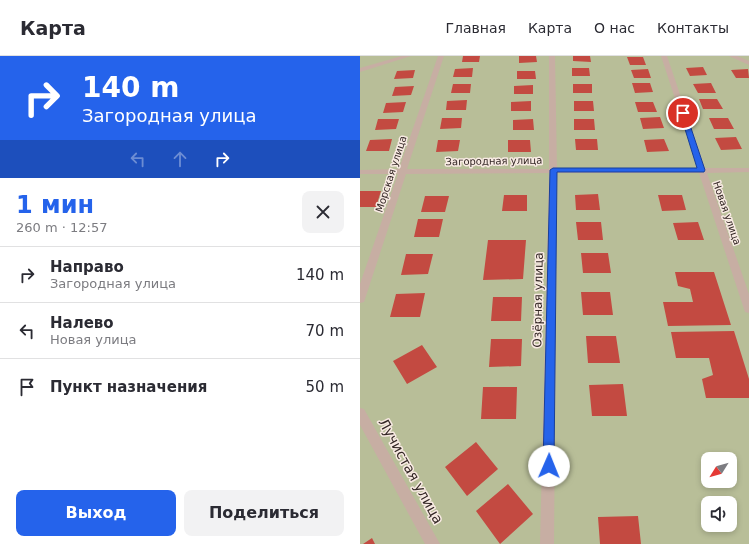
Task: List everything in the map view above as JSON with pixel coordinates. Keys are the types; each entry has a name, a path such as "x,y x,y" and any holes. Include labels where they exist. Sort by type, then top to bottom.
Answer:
{"street":[{"path":"360,70 408,56"},
{"name":"Морская улица","path":"360,299 441,56"},
{"name":"Озёрная улица","path":"547,544 553,170 552,56"},
{"name":"Новая улица","path":"664,56 749,309"},
{"path":"732,56 749,63"},
{"name":"Загородная улица","path":"360,172 749,170"},
{"name":"Лучистая улица","path":"360,413 433,544"}],"green space":[{"path":"360,56 749,56 749,544 360,544"}],"building":[{"path":"463,56 480,56 479,62 462,62"},
{"path":"519,56 536,56 537,62 519,63"},
{"path":"573,56 590,56 591,62 573,61"},
{"path":"627,57 643,57 646,65 630,65"},
{"path":"703,67 707,75 690,76 686,68"},
{"path":"473,68 472,77 453,77 455,69"},
{"path":"572,68 589,68 590,76 572,76"},
{"path":"648,69 651,78 634,78 631,70"},
{"path":"748,69 749,78 736,78 731,70"},
{"path":"415,70 413,78 394,79 397,71"},
{"path":"517,71 535,71 536,79 517,79"},
{"path":"632,83 650,83 653,92 635,93"},
{"path":"711,83 716,93 698,93 693,84"},
{"path":"453,84 471,84 470,93 451,93"},
{"path":"573,84 592,84 592,93 573,93"},
{"path":"533,85 533,94 514,94 514,86"},
{"path":"414,86 411,95 392,96 395,87"},
{"path":"699,99 717,99 723,109 703,109"},
{"path":"467,100 466,110 446,110 447,101"},
{"path":"531,101 531,111 511,111 511,102"},
{"path":"574,101 593,101 594,111 574,111"},
{"path":"406,102 403,112 383,113 386,103"},
{"path":"635,102 653,102 657,112 638,112"},
{"path":"660,117 664,128 643,129 640,118"},
{"path":"442,118 462,118 461,128 440,129"},
{"path":"709,118 728,118 734,129 714,129"},
{"path":"378,119 399,119 396,129 375,130"},
{"path":"533,119 534,130 513,130 513,120"},
{"path":"574,119 594,119 595,130 574,130"},
{"path":"736,137 742,149 721,150 715,138"},
{"path":"392,139 389,151 366,151 370,140"},
{"path":"575,139 597,139 598,150 576,150"},
{"path":"664,139 669,151 647,152 644,140"},
{"path":"438,140 460,140 458,151 436,152"},
{"path":"508,140 530,140 531,152 508,152"},
{"path":"360,191 381,191 376,207 360,207"},
{"path":"598,194 600,210 576,210 575,195"},
{"path":"504,195 527,195 527,211 502,211"},
{"path":"658,195 682,195 686,210 662,211"},
{"path":"425,196 449,196 445,212 421,212"},
{"path":"418,219 443,219 439,237 414,237"},
{"path":"576,222 601,222 603,240 578,240"},
{"path":"698,222 704,240 678,240 673,223"},
{"path":"488,240 526,240 523,279 483,280"},
{"path":"581,253 608,253 611,273 583,273"},
{"path":"406,254 433,254 428,274 401,275"},
{"path":"675,272 714,272 731,325 668,326 663,302 693,302 690,289 678,286"},
{"path":"581,292 610,292 613,315 583,315"},
{"path":"425,293 420,317 390,317 396,294"},
{"path":"493,297 522,297 521,321 491,321"},
{"path":"734,331 749,379 749,398 706,398 702,379 713,375 709,358 676,358 671,332"},
{"path":"586,336 616,336 620,363 588,363"},
{"path":"491,339 522,339 521,366 489,367"},
{"path":"422,345 437,367 407,384 393,361"},
{"path":"623,384 627,416 592,416 589,385"},
{"path":"483,387 517,387 516,419 481,419"},
{"path":"476,442 498,469 467,496 445,467"},
{"path":"508,484 533,514 500,544 476,511"},
{"path":"638,516 641,544 600,544 598,517"},
{"path":"372,538 375,544 363,544"}],"route":[{"path":"549,466 553,170 702,170 683,113"}]}
